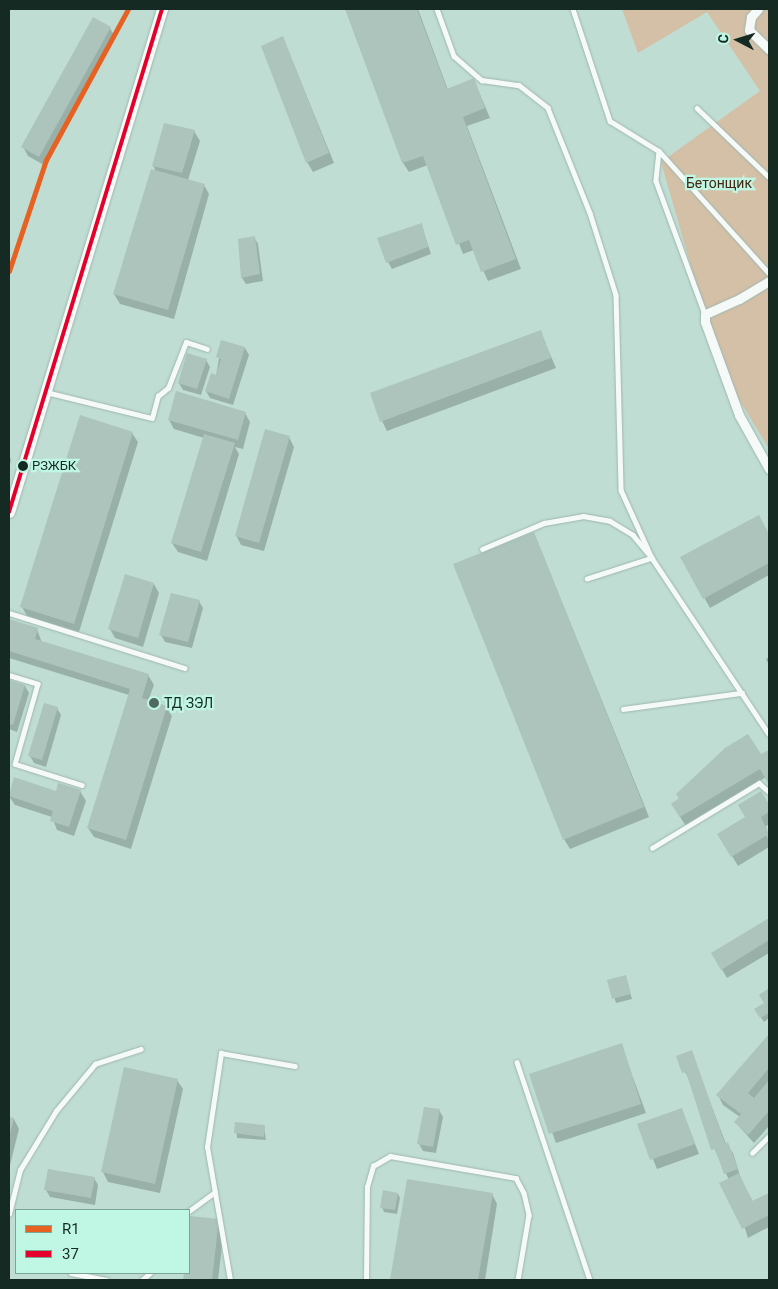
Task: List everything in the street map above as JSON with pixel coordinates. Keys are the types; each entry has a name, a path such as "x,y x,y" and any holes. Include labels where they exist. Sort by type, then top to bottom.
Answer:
{"street":[{"path":"9,512 162,9"},
{"path":"758,9 751,17 749,30 769,49"},
{"path":"769,281 740,299 705,314 719,365 739,415 769,469"}],"lane":[{"path":"437,9 454,56 482,80 518,85 548,108 590,213 616,295 621,490 652,558"},
{"path":"573,9 610,121 659,151 769,273"},
{"path":"697,108 769,177"},
{"path":"659,151 656,181 705,314"},
{"path":"45,391 152,418 158,396 168,388 186,342 207,349"},
{"path":"482,549 544,523 583,516 610,521 633,535 652,558 769,734"},
{"path":"587,579 652,558"},
{"path":"9,613 185,668"},
{"path":"9,675 38,684 15,764 82,785"},
{"path":"624,708 742,693"},
{"path":"652,848 759,783 769,792"},
{"path":"9,1214 20,1170 56,1111 95,1064 141,1049"},
{"path":"230,1280 207,1147 221,1053 295,1066"},
{"path":"517,1062 590,1280"},
{"path":"752,1153 769,1136"},
{"path":"366,1280 367,1188 373,1166 390,1156 516,1178 524,1193 529,1215 518,1280"},
{"path":"190,1210 215,1192"},
{"path":"76,1274 106,1280"}],"green space":[{"name":"Бетонщик","path":"622,9 769,9 769,449 720,368 661,162 760,91 707,12 638,53"}],"building":[{"path":"345,9 417,9 447,89 474,78 485,108 463,117 516,259 481,272 469,240 456,245 423,156 402,163"},
{"path":"93,17 111,27 39,157 21,147"},
{"path":"283,36 329,153 306,163 261,46"},
{"path":"164,123 195,130 182,173 152,166"},
{"path":"151,169 205,184 168,310 113,294"},
{"path":"422,223 428,247 386,263 377,238"},
{"path":"255,236 260,274 241,278 238,239"},
{"path":"541,330 551,358 380,422 370,393"},
{"path":"221,340 245,347 229,399 205,391 211,373 216,375 221,359 216,357"},
{"path":"187,353 207,359 197,389 178,383"},
{"path":"176,391 246,412 238,440 168,420"},
{"path":"80,415 133,432 74,624 20,607"},
{"path":"265,429 290,436 259,543 235,536"},
{"path":"204,434 235,443 201,552 171,543"},
{"path":"759,515 769,534 769,563 703,599 680,557"},
{"path":"534,532 644,807 563,840 453,564"},
{"path":"125,574 154,583 138,638 108,629"},
{"path":"171,593 200,600 188,642 159,635"},
{"path":"9,619 38,628 35,639 149,674 142,698 167,706 126,840 87,828 130,689 9,651"},
{"path":"9,680 25,685 13,725 9,724"},
{"path":"44,703 58,707 42,760 28,756"},
{"path":"748,734 761,754 769,750 769,785 760,769 680,817 671,804 679,798 676,794 725,748"},
{"path":"14,777 56,791 58,783 81,790 69,827 50,821 53,811 9,796"},
{"path":"761,791 769,804 769,812 761,817 769,834 731,857 717,834 745,817 738,805"},
{"path":"769,918 769,940 721,970 711,953"},
{"path":"626,975 631,994 612,999 607,980"},
{"path":"769,988 769,1013 760,1018 754,1009 764,1003 759,995"},
{"path":"769,1034 769,1068 748,1093 754,1098 769,1080 769,1111 748,1135 734,1122 741,1114 716,1095"},
{"path":"622,1043 641,1104 549,1134 529,1074"},
{"path":"692,1050 725,1144 728,1142 738,1169 724,1174 715,1149 711,1150 686,1072 682,1073 676,1056"},
{"path":"124,1067 178,1079 155,1184 101,1172"},
{"path":"424,1107 440,1109 433,1147 417,1144"},
{"path":"682,1108 695,1144 650,1160 637,1124"},
{"path":"9,1117 14,1118 9,1138"},
{"path":"235,1122 265,1125 264,1137 234,1133"},
{"path":"48,1169 95,1177 91,1198 44,1190"},
{"path":"739,1173 752,1201 769,1193 769,1215 742,1229 719,1183"},
{"path":"407,1179 493,1193 478,1280 390,1280"},
{"path":"383,1190 398,1193 395,1210 380,1208"},
{"path":"190,1216 219,1219 212,1280 183,1280 184,1274 190,1274"}],"transit line":[{"name":"R1","path":"9,271 46,160 128,9"},
{"name":"37","path":"9,512 162,9"}],"place":[{"name":"РЗЖБК","path":"23,466"},
{"name":"ТД ЗЭЛ","path":"154,703"}]}
